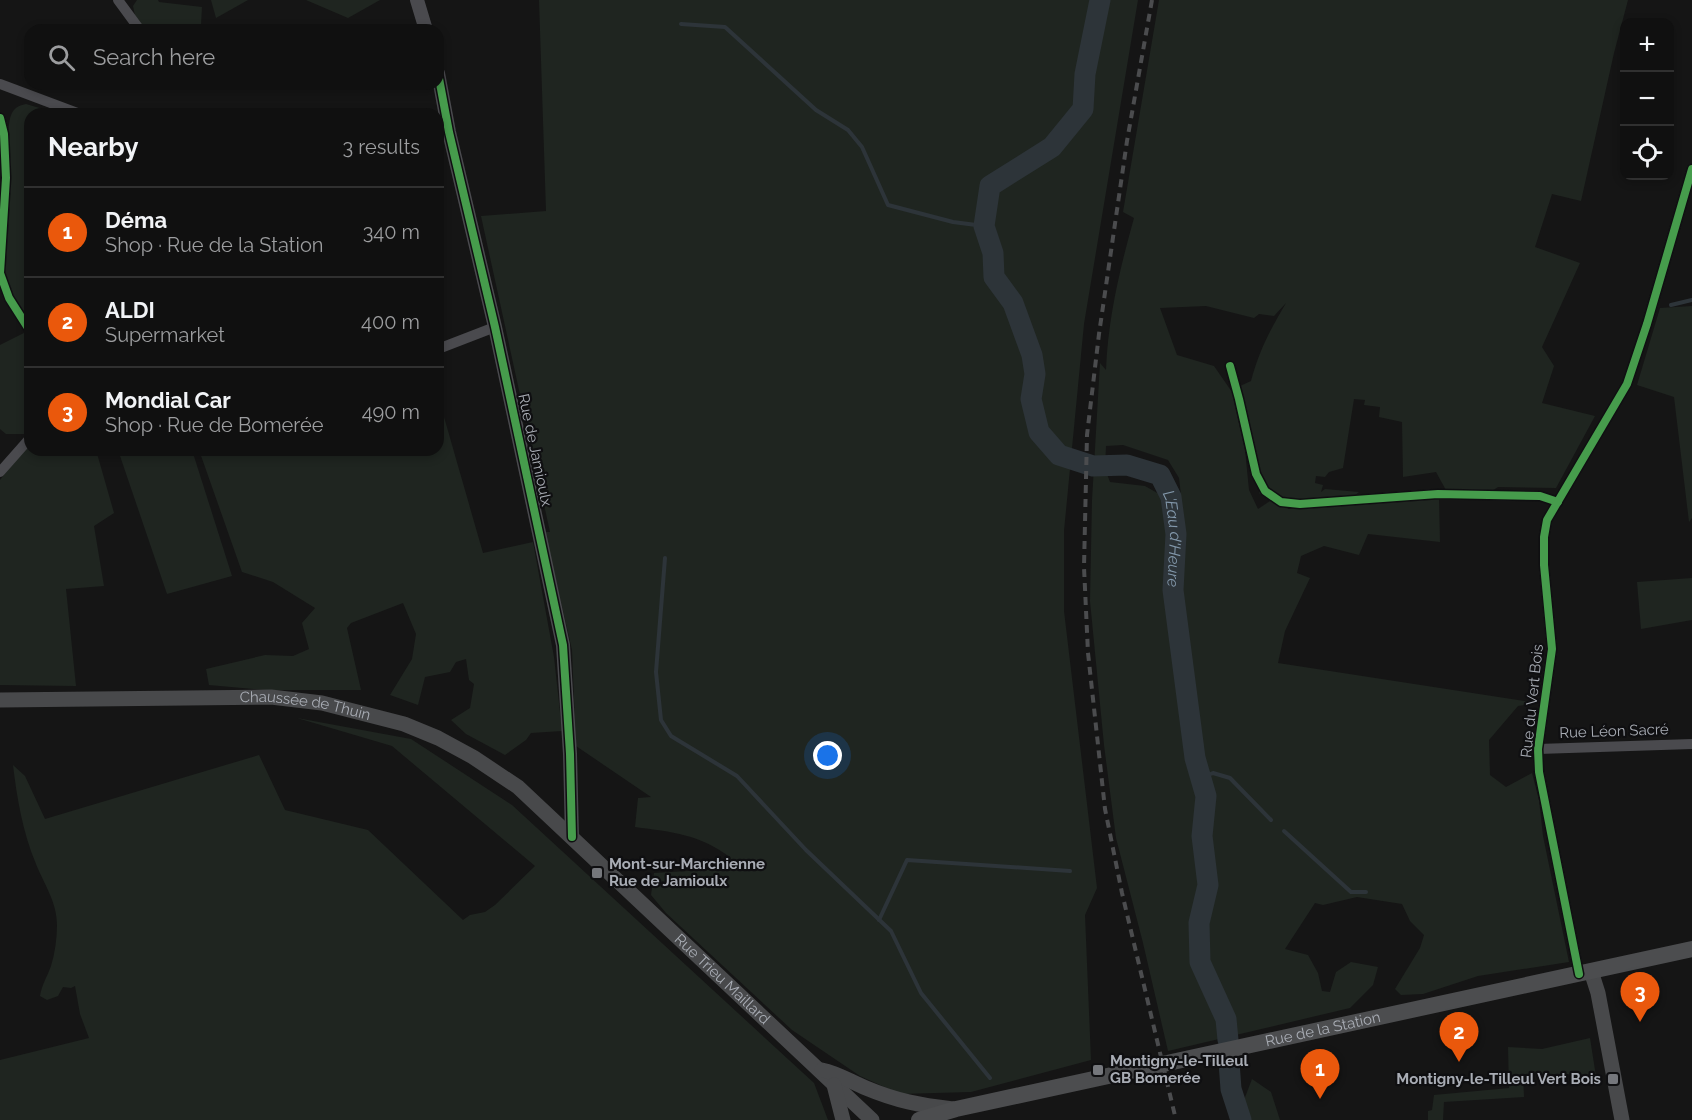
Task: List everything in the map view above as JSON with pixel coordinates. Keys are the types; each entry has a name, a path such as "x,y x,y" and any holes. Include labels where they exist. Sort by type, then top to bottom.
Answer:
{"main road":[{"name":"Chaussée de Thuin","path":"0,700 271,697 322,703 404,724 438,738 473,757 518,788 572,837"},
{"name":"Rue Trieu Maillard","path":"572,837 872,1120"},
{"name":"Rue de la Station","path":"919,1120 956,1109 1692,949"},
{"path":"1585,972 1598,993 1622,1120"},
{"path":"819,1069 909,1103 956,1109"},
{"path":"833,1083 843,1120"}],"street":[{"path":"118,0 136,24"},
{"path":"417,0 424,24"},
{"path":"0,84 64,108"},
{"name":"Rue de Jamioulx","path":"440,90 442,108"},
{"path":"0,118 4,134 6,178 0,273 9,298 24,322"},
{"name":"Rue de Jamioulx","path":"444,132 495,327 563,645 570,754 572,837"},
{"name":"Rue du Vert Bois","path":"1585,972 1539,772 1538,749 1552,649 1544,565 1544,537 1548,520 1627,384 1692,169"},
{"path":"444,347 495,327"},
{"path":"1230,366 1256,474 1265,491 1281,502 1300,504 1438,494 1540,496 1558,502"},
{"path":"0,472 24,445"},
{"name":"Rue Léon Sacré","path":"1538,749 1692,744"}],"shaded area":[{"path":"137,0 158,0 159,2 202,7 201,24 137,24 133,6"},
{"path":"211,0 248,0 216,18"},
{"path":"306,0 380,0 348,18"},
{"path":"539,0 1138,0 1084,324 1064,531 1064,611 1097,888 1085,915 1091,1060 971,1092 900,1094 860,1076 792,1030 666,913 651,895 654,873 721,869 731,858 708,844 685,835 635,827 638,798 651,797 576,746 572,650 545,532 550,532 481,216 546,211"},
{"path":"1159,0 1628,0 1623,18 1620,18 1620,30 1581,201 1552,194 1535,247 1580,263 1542,347 1554,366 1542,403 1595,416 1556,488 1498,487 1492,491 1447,492 1436,472 1403,477 1402,422 1379,417 1380,407 1364,405 1365,400 1354,399 1343,468 1329,472 1325,477 1316,476 1315,483 1323,485 1321,492 1325,489 1359,492 1353,497 1285,501 1288,509 1302,509 1405,497 1439,498 1440,542 1368,534 1359,555 1324,546 1301,556 1297,573 1310,578 1285,631 1278,663 1537,703 1518,706 1489,740 1490,775 1506,787 1532,773 1569,962 1478,976 1423,994 1401,995 1395,989 1420,948 1424,935 1410,921 1402,904 1357,897 1323,905 1315,903 1285,949 1308,955 1318,973 1322,991 1330,992 1336,972 1351,962 1378,967 1373,985 1350,1008 1168,1051 1116,838 1090,601 1092,500 1100,363 1106,370 1109,331 1116,293 1134,218 1123,212","holes":["1286,303 1275,322 1251,381 1240,386 1258,474 1259,493 1270,501 1258,509 1249,490 1245,450 1232,392 1214,366 1177,355 1160,308 1206,306 1254,318 1259,314 1274,316","1123,445 1168,460 1179,478 1181,495 1166,498 1145,486 1110,482 1105,469 1106,446"]},
{"path":"26,104 40,108 24,108 24,315 9,291 4,274 8,133 11,114"},
{"path":"1692,306 1692,518 1689,522 1674,397 1637,385 1660,308"},
{"path":"24,333 24,434 6,434 0,429 0,345"},
{"path":"444,417 483,553 533,542 554,657 562,731 531,733 526,740 505,755 466,734 451,720 470,708 474,684 469,680 466,659 456,662 450,672 425,677 418,705 390,695 412,659 416,634 403,603 351,623 347,628 361,690 264,690 209,685 206,669 265,655 293,656 309,649 302,623 315,608 273,582 242,572 201,456 444,456"},
{"path":"24,450 24,456 98,456 114,513 94,526 104,586 66,589 76,686 0,685 0,480"},
{"path":"120,456 194,456 232,576 167,594"},
{"path":"1692,578 1692,620 1641,629 1637,582"},
{"path":"297,718 411,739 512,805 814,1083 828,1120 0,1120 0,1060 89,1038 80,1014 75,986 63,987 58,996 47,1000 40,996 54,956 57,925 52,901 27,840 13,765 25,776 45,819 259,755 285,810 368,830 463,920 470,915 485,912 495,905 535,866 392,746"},
{"path":"1590,1038 1597,1083 1568,1074 1523,1074 1524,1097 1444,1102 1443,1120 1428,1120 1428,1111 1432,1110 1434,1095 1509,1088 1508,1047 1542,1049"},
{"path":"1252,1079 1271,1092 1280,1120 1246,1120 1244,1100"}],"waterway":[{"name":"L'Eau d'Heure","path":"1100,0 1085,74 1083,109 1052,147 990,186 984,226 993,253 994,277 1013,303 1032,355 1035,374 1031,399 1039,432 1059,455 1093,466 1127,465 1160,475 1171,497 1176,534 1173,590 1195,758 1206,796 1202,836 1208,885 1199,923 1200,962 1226,1019 1228,1040"},
{"path":"681,24 725,27 816,110 848,130 862,147 888,205 953,222 984,226"},
{"path":"1671,305 1692,300"},
{"path":"665,558 656,672 661,720 671,736 737,776 806,850 891,931 921,993 990,1078"},
{"path":"1201,778 1213,773 1230,778 1271,820"},
{"path":"1284,831 1351,892 1366,892"},
{"path":"879,920 907,860 1070,871"},
{"name":"L'Eau d'Heure","path":"1229,1062 1231,1089 1241,1120"}],"railway":[{"path":"1152,0 1127,141 1099,334 1087,435 1084,567 1088,653 1105,809 1122,893 1176,1120"}],"cycle path":[{"path":"441,90 563,645 570,754 572,837"},
{"path":"0,118 4,134 6,178 0,273 9,298 24,322"},
{"path":"1579,974 1539,772 1538,749 1552,649 1544,565 1544,537 1547,520 1627,384 1692,169"},
{"path":"1230,366 1256,474 1265,491 1281,502 1300,504 1438,494 1540,496 1558,502"}],"place":[{"name":"Mont-sur-Marchienne Rue de Jamioulx","path":"597,873"},
{"name":"Mondial Car","path":"1640,1022"},
{"name":"ALDI","path":"1459,1062"},
{"name":"Montigny-le-Tilleul GB Bomerée","path":"1098,1070"},
{"name":"Montigny-le-Tilleul Vert Bois","path":"1613,1079"},
{"name":"Déma","path":"1320,1099"}]}
